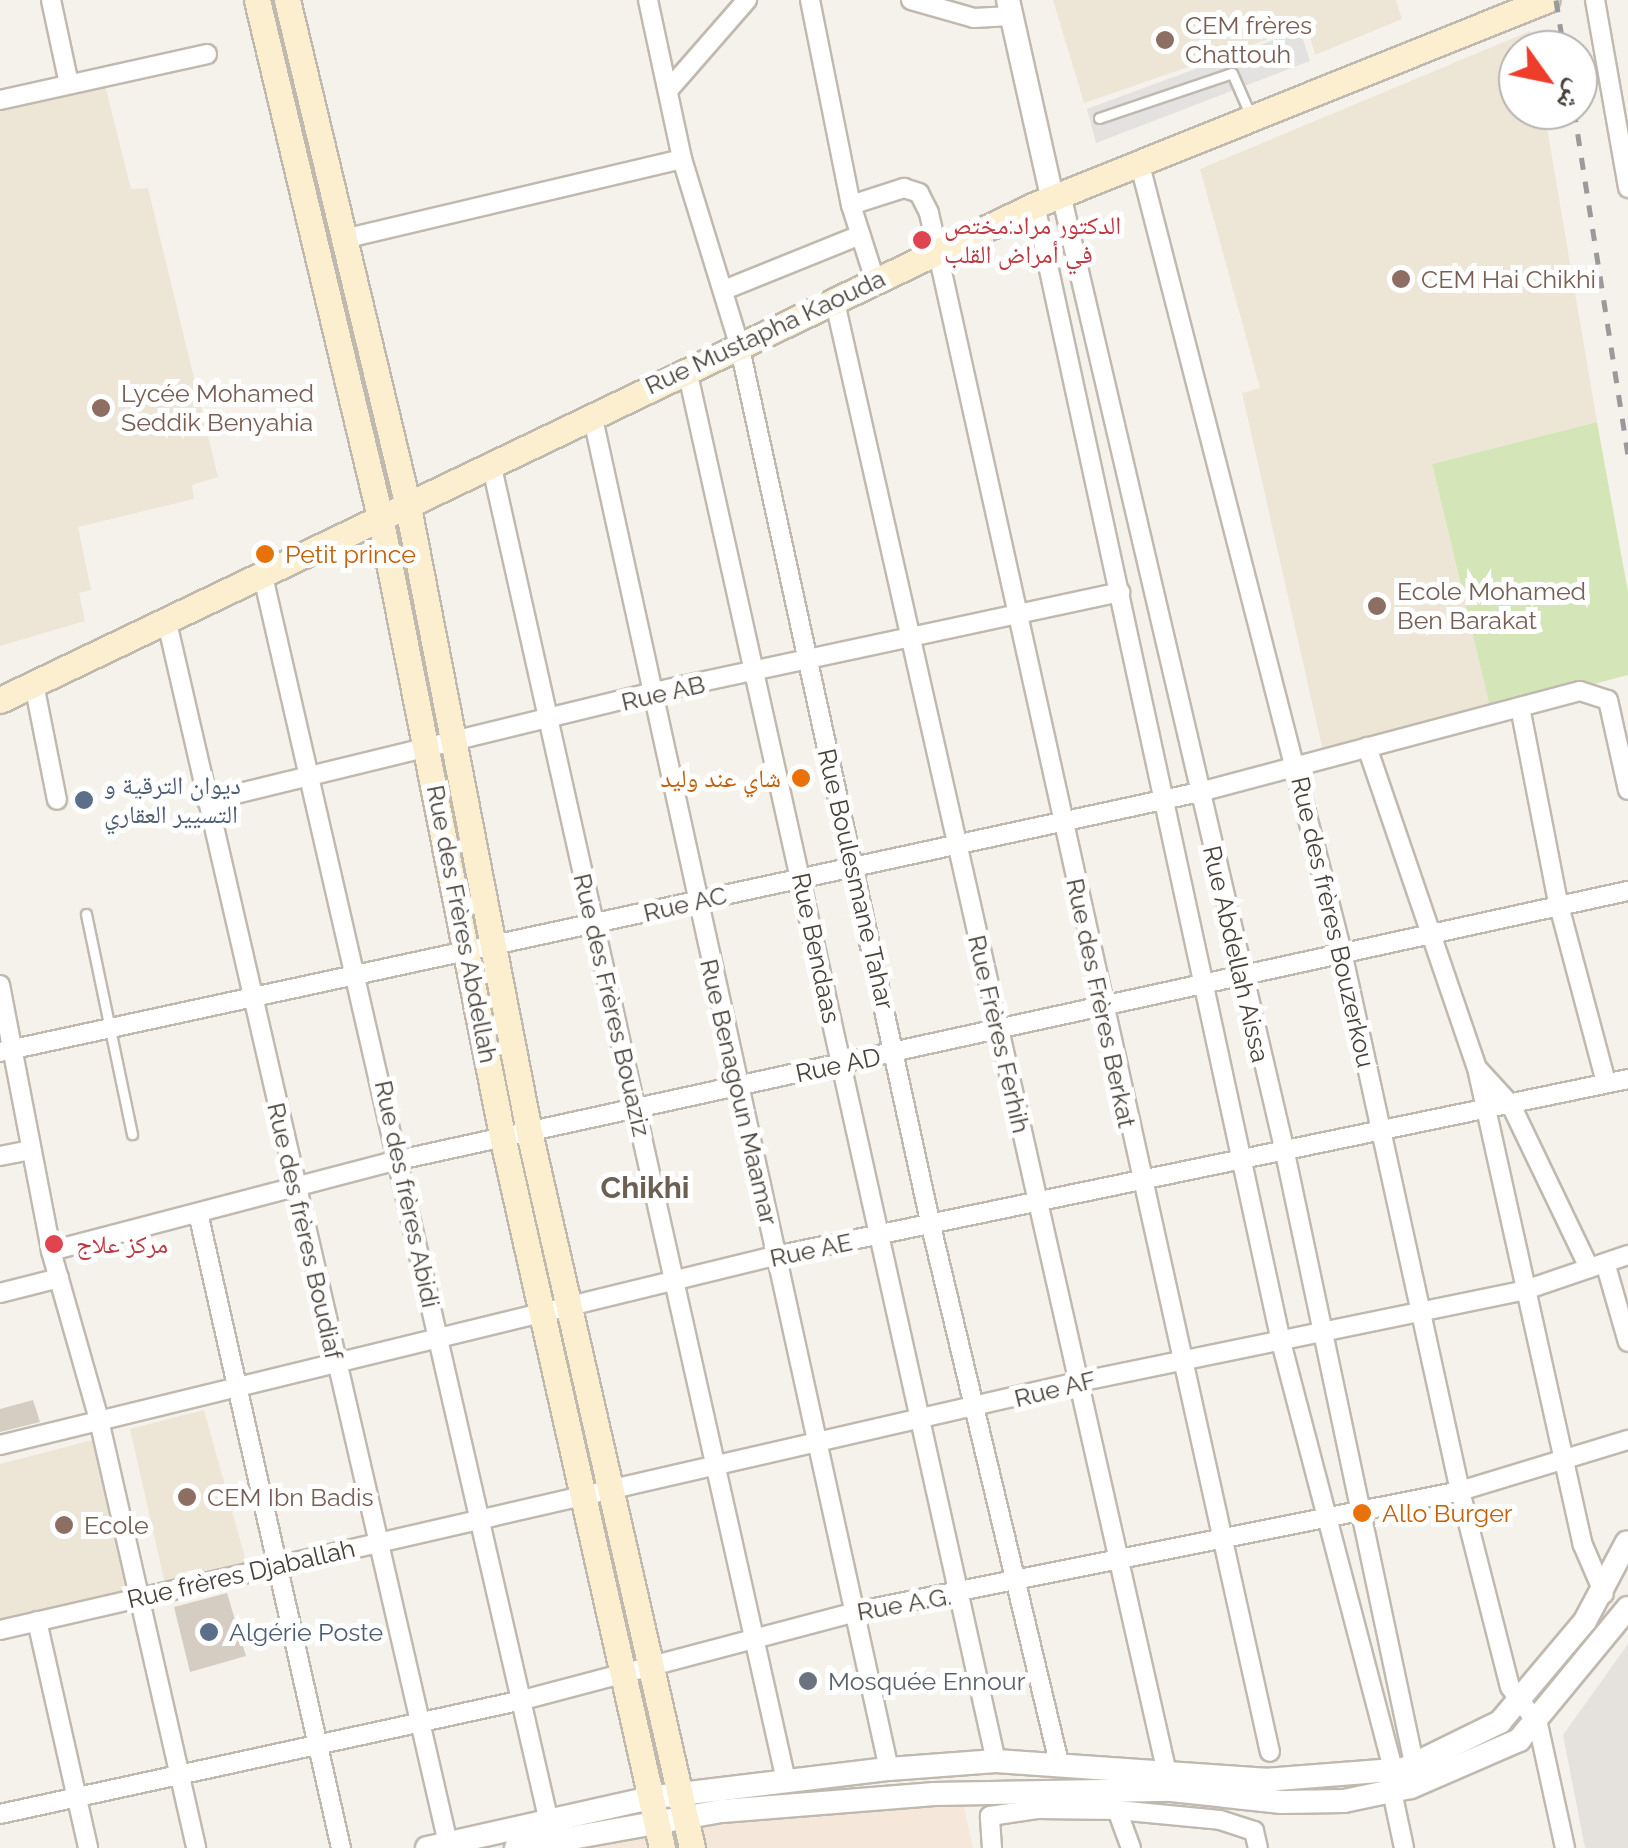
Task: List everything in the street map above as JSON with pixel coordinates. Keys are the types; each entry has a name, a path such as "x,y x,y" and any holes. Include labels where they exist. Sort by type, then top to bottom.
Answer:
{"main road":[{"name":"Rue des Frères Abdellah","path":"257,0 380,516 503,1140 544,1318 598,1496"},
{"name":"Rue des Frères Abdellah","path":"287,0 348,238 407,502 529,1132 570,1310 598,1496 635,1670 670,1807 692,1848"},
{"name":"Rue Mustapha Kaouda","path":"0,700 1049,198 1508,7 1546,0"},
{"name":"Rue des Frères Abdellah","path":"662,1848 670,1807"}],"street":[{"path":"51,0 69,84"},
{"name":"Rue Boulesmane Tahar","path":"648,0 671,87 682,159 739,344 931,1226 1018,1578 1059,1763"},
{"path":"671,87 747,0"},
{"path":"810,0 852,205 875,280"},
{"path":"911,0 974,18 1010,8 1049,198 1120,592 1244,1155 1281,1342 1401,1779 1404,1848"},
{"path":"1595,0 1628,188"},
{"path":"0,100 207,54"},
{"path":"348,238 682,159"},
{"name":"Rue des frères Bouzerkou","path":"1139,162 1342,952 1426,1311 1460,1491 1514,1695"},
{"name":"Rue des Frères Berkat","path":"852,205 913,189 928,212 934,254 1063,819 1137,1176 1270,1752"},
{"name":"Rue Abdellah Aissa","path":"1049,198 1200,792 1240,980 1284,1148 1318,1336 1360,1510 1400,1716 1401,1779"},
{"path":"724,290 860,235"},
{"name":"Rue Frères Ferhih","path":"834,298 1166,1769"},
{"name":"Rue Bendaas","path":"687,370 879,1236 964,1593 996,1761"},
{"name":"Rue Benagoun Maamar","path":"592,414 737,1086 859,1611 889,1769"},
{"name":"Rue des Frères Bouaziz","path":"491,463 786,1781"},
{"name":"Rue des frères Abidi","path":"262,572 360,977 548,1818"},
{"name":"Rue AB","path":"208,801 312,774 552,722 654,692 753,674 1120,592"},
{"name":"Rue des frères Boudiaf","path":"166,618 420,1724 437,1845"},
{"path":"34,684 57,800"},
{"name":"Rue AC","path":"6,1050 252,996 494,949 696,900 1165,800 1580,691 1602,694 1613,712 1628,790"},
{"path":"1520,707 1558,902 1606,1083"},
{"path":"1367,748 1478,1068 1484,1110 1568,1464 1583,1545 1604,1594"},
{"name":"Rue AD","path":"51,1251 199,1216 398,1160 503,1140 998,1027 1206,988 1558,902 1628,891"},
{"path":"0,985 6,1050 51,1251 99,1420 136,1598 196,1848"},
{"path":"1478,1068 1511,1106 1597,1268 1628,1342"},
{"name":"Rue AE","path":"0,1445 544,1318 775,1256 931,1226 1137,1176 1511,1106 1628,1079"},
{"path":"0,1156 31,1150"},
{"path":"199,1216 272,1568 341,1848"},
{"name":"Rue AF","path":"483,1519 821,1446 1078,1382 1318,1336 1525,1290 1627,1257"},
{"path":"0,1293 59,1278"},
{"name":"Rue A.G.","path":"0,1814 180,1778 523,1700 859,1611 964,1593 1115,1555 1460,1491 1568,1464 1627,1444"},
{"name":"Rue frères Djaballah","path":"0,1630 483,1519"},
{"path":"516,1848 786,1781 889,1769 996,1761 1166,1769 1265,1780 1401,1779 1476,1738 1604,1594 1628,1543 1628,1523"},
{"path":"437,1845 548,1818 670,1807 934,1794 1172,1790 1281,1802 1401,1779 1490,1758 1538,1724 1628,1608"},
{"path":"37,1621 88,1848"},
{"path":"1514,1695 1538,1724 1565,1848"},
{"path":"992,1848 990,1816 1000,1809 1117,1810 1220,1820 1254,1831 1258,1848"},
{"path":"1117,1810 1132,1848"}],"lane":[{"path":"1099,118 1232,73 1250,116"},
{"path":"86,914 104,1028 132,1134"}],"shaded area":[{"name":"CEM frères Chattouh","path":"1053,0 1396,0 1402,19 1315,55 1307,26 1084,103"},
{"path":"1300,30 1310,61 1096,143 1087,109"},
{"name":"CEM Hai Chikhi","path":"1498,44 1498,130 1547,130 1597,422 1432,464 1491,711 1323,751 1242,393 1260,388 1200,169"},
{"name":"Lycée Mohamed Seddik Benyahia","path":"105,85 131,189 148,188 218,477 192,485 194,499 78,527 91,590 79,593 85,621 0,646 0,110"},
{"name":"CEM Ibn Badis","path":"204,1410 247,1565 165,1584 130,1429"},
{"name":"Ecole","path":"108,1436 143,1587 0,1621 0,1464"},
{"path":"1628,1644 1628,1848 1585,1848 1563,1735"},
{"path":"963,1803 973,1848 568,1848 632,1831"}],"green space":[{"path":"1597,422 1628,592 1628,675 1491,711 1432,464"}],"building":[{"path":"33,1400 40,1422 0,1432 0,1409"},
{"name":"Algérie Poste","path":"227,1593 246,1656 190,1672 174,1607"}],"railway":[{"path":"1556,0 1561,30"},
{"path":"1577,130 1628,455"}],"place":[{"name":"CEM frères Chattouh","path":"1165,40"},
{"name":"الدكتور مراد:مختص في أمراض القلب","path":"922,240"},
{"name":"CEM Hai Chikhi","path":"1401,279"},
{"name":"Lycée Mohamed Seddik Benyahia","path":"101,408"},
{"name":"Petit prince","path":"265,554"},
{"name":"Ecole Mohamed Ben Barakat","path":"1377,606"},
{"name":"شاي عند وليد","path":"801,778"},
{"name":"ديوان الترقية و التسيير العقاري","path":"84,800"},
{"name":"مركز علاج","path":"54,1244"},
{"name":"CEM Ibn Badis","path":"187,1497"},
{"name":"Allo Burger","path":"1362,1513"},
{"name":"Ecole","path":"64,1525"},
{"name":"Algérie Poste","path":"209,1632"},
{"name":"Mosquée Ennour","path":"808,1681"}],"district":[{"name":"Chikhi","path":"645,1188"}]}
